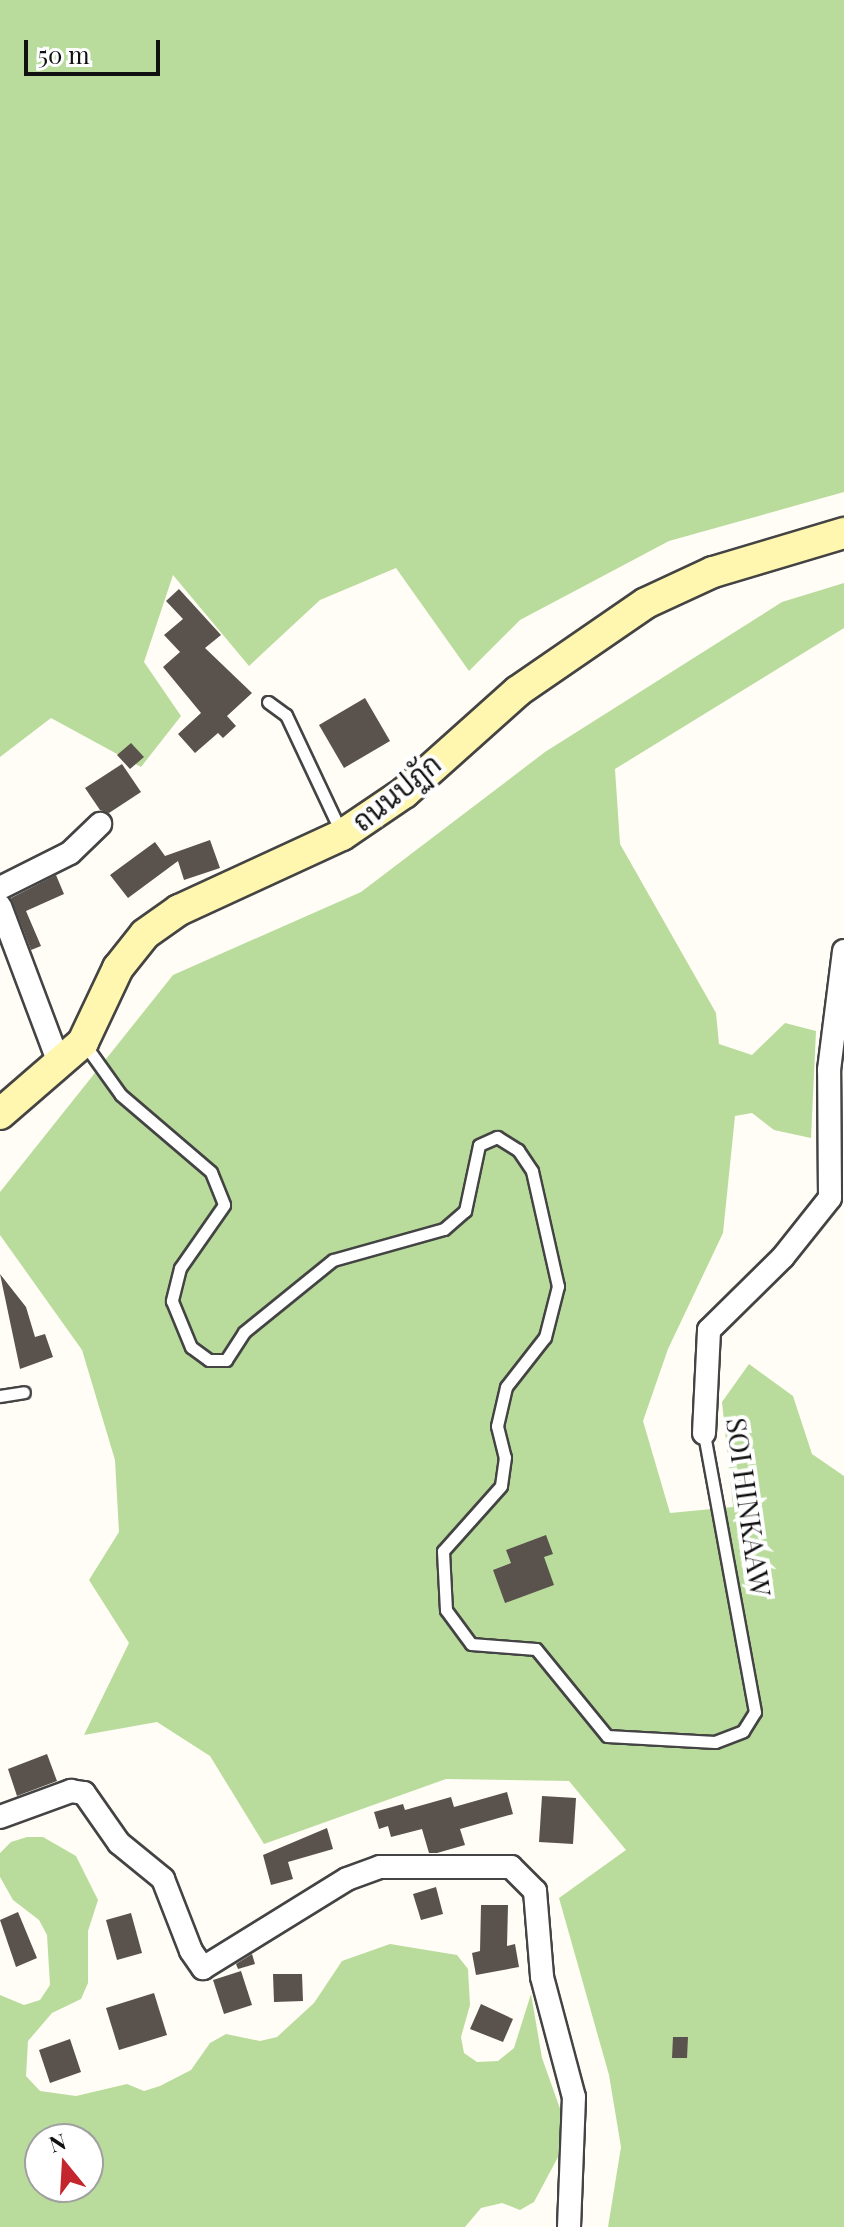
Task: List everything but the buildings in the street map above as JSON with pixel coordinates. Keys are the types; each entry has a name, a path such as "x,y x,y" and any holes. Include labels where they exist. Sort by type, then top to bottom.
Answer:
{"main road":[{"name":"ถนนปฏัก","path":"0,1114 60,1066 83,1042 118,968 145,934 179,910 342,835 404,793 518,691 646,603 713,572 844,533"}],"street":[{"path":"0,888 70,853 100,824"},
{"path":"0,906 60,1066"},
{"name":"SOI HINKAAW","path":"704,1433 709,1330 783,1257 830,1198 829,1070 844,951"},
{"path":"0,1817 71,1791 84,1793 119,1843 163,1879 191,1951 203,1968 347,1879 380,1867 511,1867 535,1891 542,1977 574,2097 569,2227"}],"lane":[{"path":"268,702 286,715 342,835"},
{"name":"SOI HINKAAW","path":"83,1042 121,1095 211,1172 224,1205 180,1268 172,1301 191,1347 209,1360 226,1360 244,1332 333,1260 444,1229 465,1211 479,1145 497,1137 518,1150 532,1171 558,1286 545,1337 506,1387 497,1426 505,1457 501,1486 443,1551 446,1610 471,1644 536,1649 607,1736 715,1742 743,1731 755,1712 704,1433"},
{"path":"0,1396 24,1392"}],"green space":[{"path":"0,0 844,0 844,492 669,541 520,620 469,671 396,568 320,600 249,666 173,575 144,662 181,716 141,767 51,718 0,757"},
{"path":"844,583 844,628 615,769 620,844 716,1013 719,1044 752,1055 785,1023 816,1031 811,1138 774,1130 752,1113 735,1116 723,1233 668,1349 643,1421 670,1513 733,1507 722,1402 749,1364 793,1396 812,1454 844,1476 844,2227 608,2227 621,2147 609,2075 559,1898 626,1850 569,1781 446,1779 264,1844 210,1756 157,1722 84,1735 129,1643 89,1580 119,1532 115,1460 82,1350 0,1235 0,1192 173,975 361,892 545,752 782,602"},
{"path":"27,1837 43,1837 76,1856 98,1900 88,1931 88,1983 81,1999 52,2013 28,2041 26,2076 40,2091 76,2096 127,2084 144,2091 160,2086 191,2070 210,2043 226,2034 260,2041 277,2037 314,2003 342,1961 390,1944 457,1955 468,1969 470,2005 461,2037 464,2053 477,2062 498,2061 514,2048 531,1994 542,2058 563,2117 558,2157 534,2202 520,2210 502,2203 481,2208 465,2227 0,2227 0,1995 24,2005 40,2000 50,1985 47,1935 39,1920 13,1900 0,1877 0,1853 11,1842"}]}
